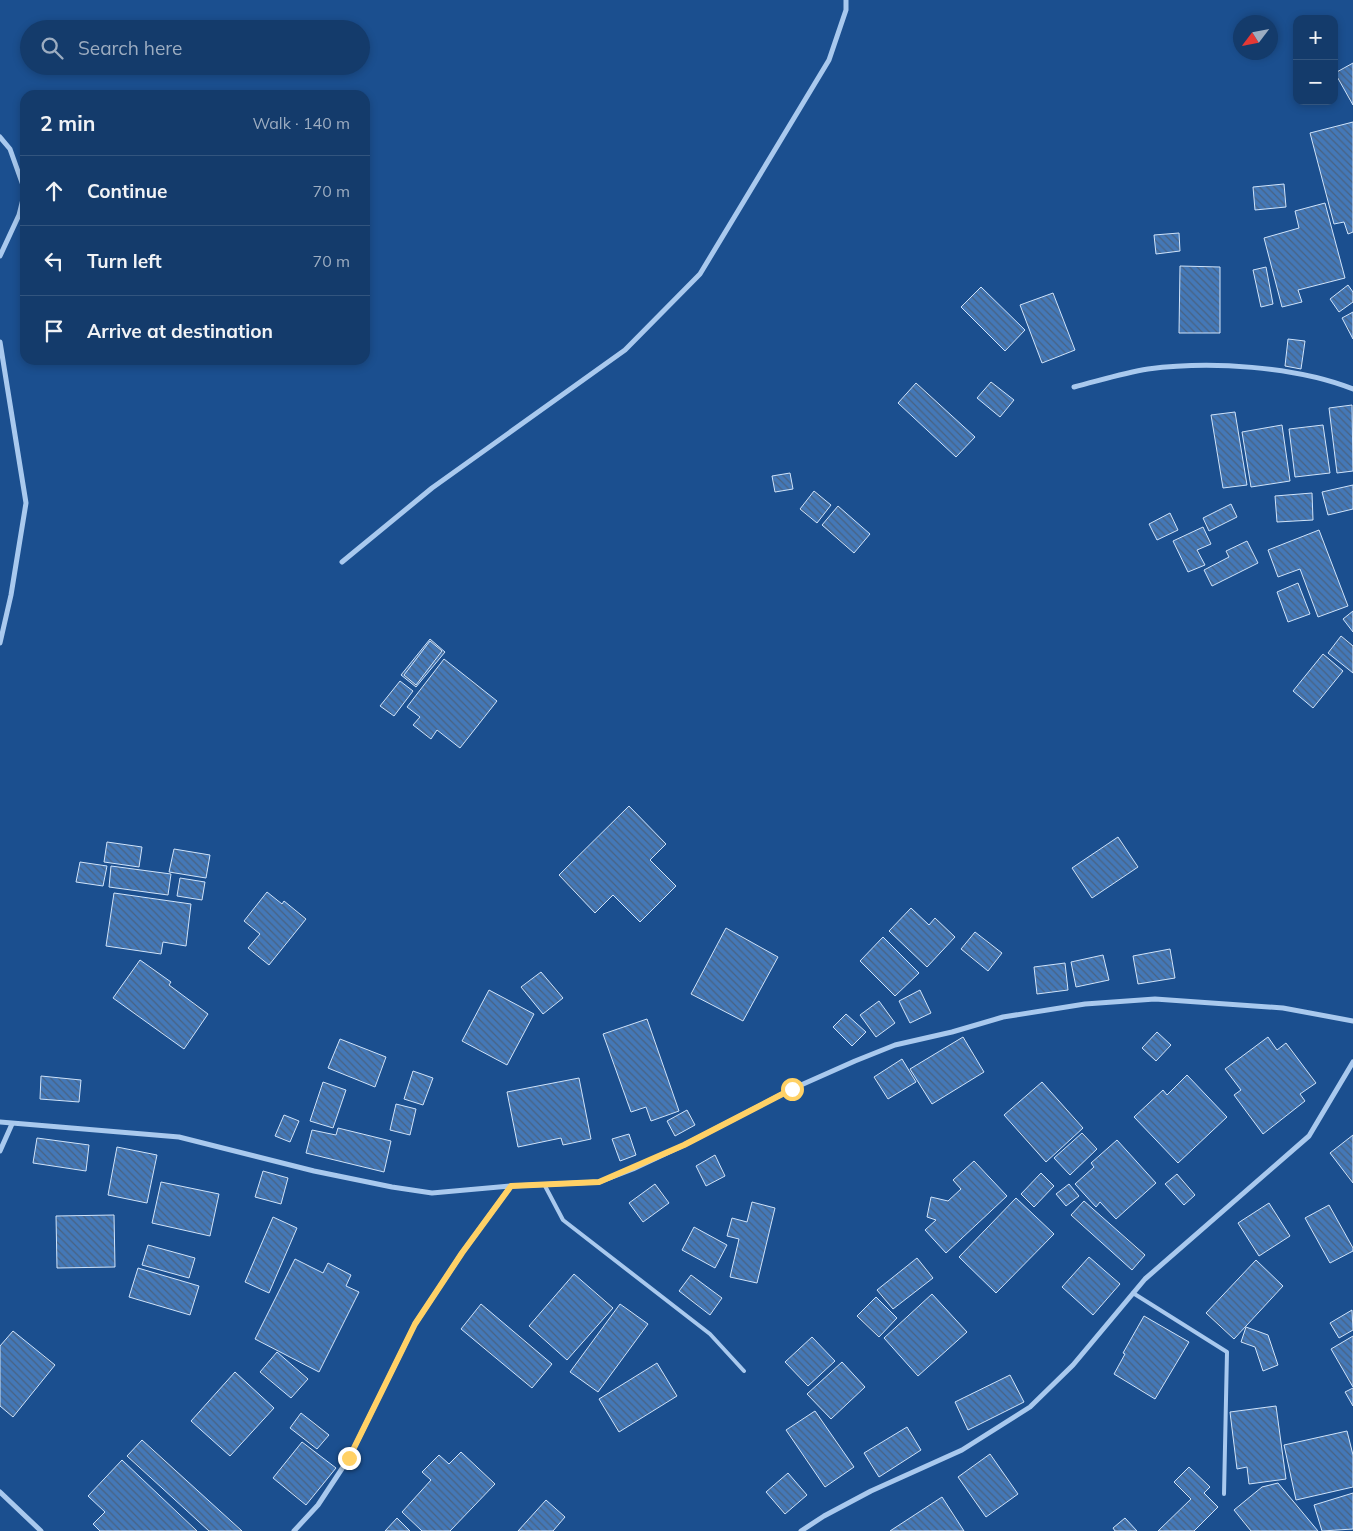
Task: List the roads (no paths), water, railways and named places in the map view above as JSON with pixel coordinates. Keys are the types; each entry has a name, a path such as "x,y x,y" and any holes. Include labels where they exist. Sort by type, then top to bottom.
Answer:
{"street":[{"path":"342,562 432,488 625,350 700,274 829,60 846,10 846,0"},
{"path":"0,137 10,149 20,177"},
{"path":"0,256 20,211"},
{"path":"0,342 18,440 26,503 11,595 0,643"},
{"path":"1074,388 1146,370 1198,366 1276,370 1353,389"},
{"path":"0,1122 178,1137 314,1171 424,1192 599,1182 676,1149 792,1089 854,1061 895,1045 952,1032 1003,1017 1085,1004 1155,998 1283,1008 1353,1020"},
{"path":"802,1531 824,1516 871,1490 962,1450 1030,1407 1074,1365 1144,1279 1309,1136 1353,1062"},
{"path":"0,1151 12,1124"},
{"path":"294,1531 318,1505 349,1458 415,1324 462,1253 511,1186"},
{"path":"0,1492 41,1531"}],"lane":[{"path":"544,1184 563,1220 710,1334 744,1371"},
{"path":"1133,1293 1227,1352 1224,1494"}]}
